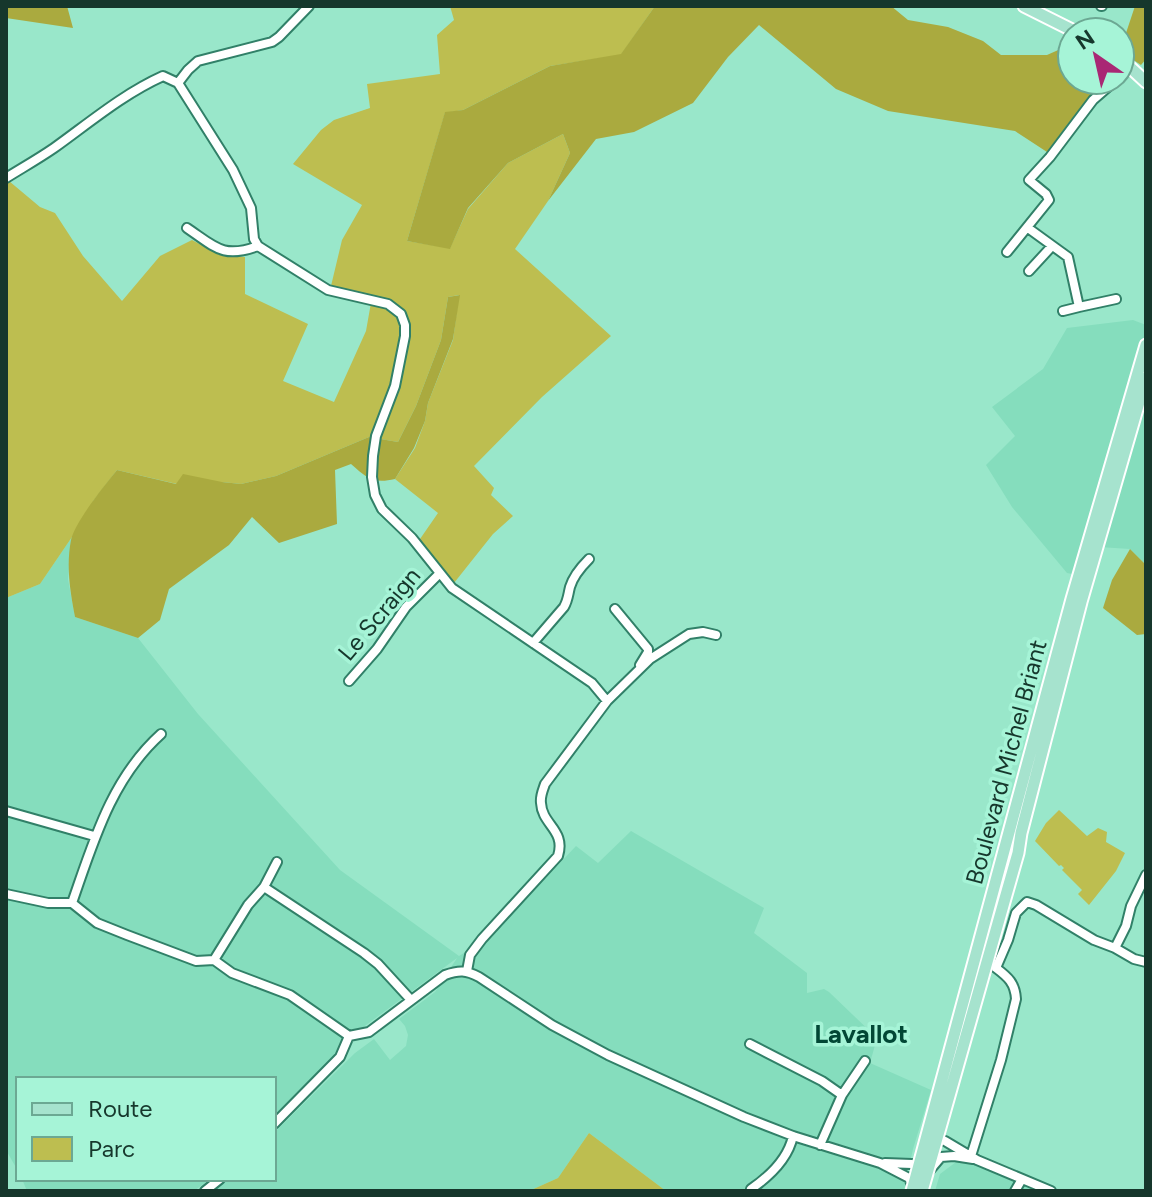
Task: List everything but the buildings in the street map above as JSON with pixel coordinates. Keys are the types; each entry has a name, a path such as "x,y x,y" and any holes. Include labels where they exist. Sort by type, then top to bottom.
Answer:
{"main road":[{"path":"1024,6 1056,22"},
{"name":"Boulevard Michel Briant","path":"916,1178 979,947 993,921 1018,853 1146,345"},
{"name":"Boulevard Michel Briant","path":"916,1178 940,1137 991,968 993,921 1003,858 1072,599 1146,378"}],"street":[{"path":"178,83 198,61 272,42 309,6"},
{"path":"6,178 145,84 163,76 178,83 233,170 251,208 254,239 258,246 328,290 388,304 401,314 405,336 395,386 376,436 372,477 375,495 382,509 412,538 452,588 592,683 607,701"},
{"path":"1007,252 1049,200 1029,180 1098,96"},
{"path":"187,228 219,250 243,251 258,246"},
{"path":"1028,228 1068,257 1079,307"},
{"path":"1029,271 1052,246"},
{"path":"1063,311 1116,299"},
{"path":"533,643 564,607 570,586 589,559"},
{"name":"Le Scraign","path":"349,681 377,649 406,607 439,574"},
{"path":"615,609 648,649 636,673"},
{"path":"467,971 470,955 482,939 558,856 561,845 559,836 542,812 540,800 545,784 607,701 650,659 689,634 703,632 716,635"},
{"path":"72,903 94,836 113,797 128,773 161,734"},
{"path":"6,811 94,836"},
{"path":"214,960 248,905 264,887 277,862"},
{"path":"1115,948 1146,875"},
{"path":"264,887 364,953 411,1000"},
{"path":"6,894 48,903 72,903 97,923 196,961 214,960 232,973 290,995 349,1036 369,1032 445,975 458,970 467,971 552,1025 649,1079 793,1136 880,1163 916,1178"},
{"path":"991,968 1016,913 1027,902 1094,940 1146,962"},
{"path":"993,921 1011,927"},
{"path":"974,1158 1016,999 1015,989 1008,977 991,968 979,947"},
{"path":"276,1122 340,1057 349,1036"},
{"path":"750,1044 822,1081 842,1095"},
{"path":"820,1145 842,1095 865,1061"},
{"path":"751,1189 782,1160 793,1136"},
{"path":"923,1151 940,1137 974,1158 1051,1191"},
{"path":"916,1178 941,1157 974,1158"},
{"path":"880,1163 916,1178"},
{"path":"1015,1191 1022,1179"}],"shaded area":[{"path":"6,6 67,6 73,28 6,18"},
{"path":"655,6 891,6 908,20 948,27 983,41 1001,55 1047,55 1056,51 1056,96 1093,96 1047,152 1015,131 888,111 836,89 759,25 728,57 693,103 634,132 596,139 548,201 570,153 563,134 508,163 468,208 450,249 407,241 445,112 463,110 550,66 621,54"},
{"path":"1135,6 1146,6 1146,59 1141,65 1136,62 1136,16 1132,16"},
{"path":"460,295 453,339 428,403 425,421 414,448 395,479 371,479 351,464 335,470 337,524 279,543 252,517 229,545 169,589 160,620 138,638 75,617 69,569 71,540 84,514 117,470 176,484 183,474 241,484 276,476 369,437 398,442 416,406 441,340 448,297"},
{"path":"1133,320 1146,325 1146,565 1130,549 1084,546 1072,574 1067,573 1012,507 986,465 1015,436 992,407 1043,369 1067,328"},
{"path":"72,537 68,579 75,617 138,638 198,714 340,870 459,956 490,937 576,846 598,863 631,831 764,908 754,933 807,973 807,993 824,989 829,992 877,1038 870,1063 931,1090 904,1191 666,1191 589,1133 558,1178 529,1191 212,1191 224,1181 276,1181 276,1131 355,1053 374,1039 390,1060 406,1046 408,1035 399,1019 435,992 457,958 358,1031 276,1114 276,1077 16,1077 16,1168 6,1150 6,598 40,584"},
{"path":"1130,549 1146,565 1146,634 1137,635 1103,608 1112,580"},
{"path":"960,1159 1036,1191 935,1191 940,1174"},
{"path":"23,1181 207,1181 194,1191 27,1191"}],"green space":[{"path":"450,6 655,6 621,55 550,66 463,110 445,113 407,241 450,248 468,209 508,163 563,134 570,153 548,201 515,249 611,336 542,397 474,466 494,488 491,495 513,516 493,534 454,583 420,539 438,513 395,479 415,448 425,421 428,403 453,340 459,295 448,297 441,340 416,406 398,442 369,437 276,476 241,484 177,484 117,470 40,584 6,598 6,183 9,181 40,207 55,213 83,256 122,301 160,256 192,240 218,254 245,257 245,294 308,324 283,381 334,402 366,331 372,297 331,286 342,240 362,205 293,164 321,130 334,120 370,108 367,84 440,74 437,35 454,20"},
{"path":"1059,810 1087,836 1098,828 1107,832 1106,842 1125,853 1116,871 1089,905 1078,894 1082,890 1062,870 1064,868 1035,841"},
{"path":"589,1133 666,1191 529,1191 558,1178"}],"district":[{"name":"Lavallot","path":"861,1034"}]}
